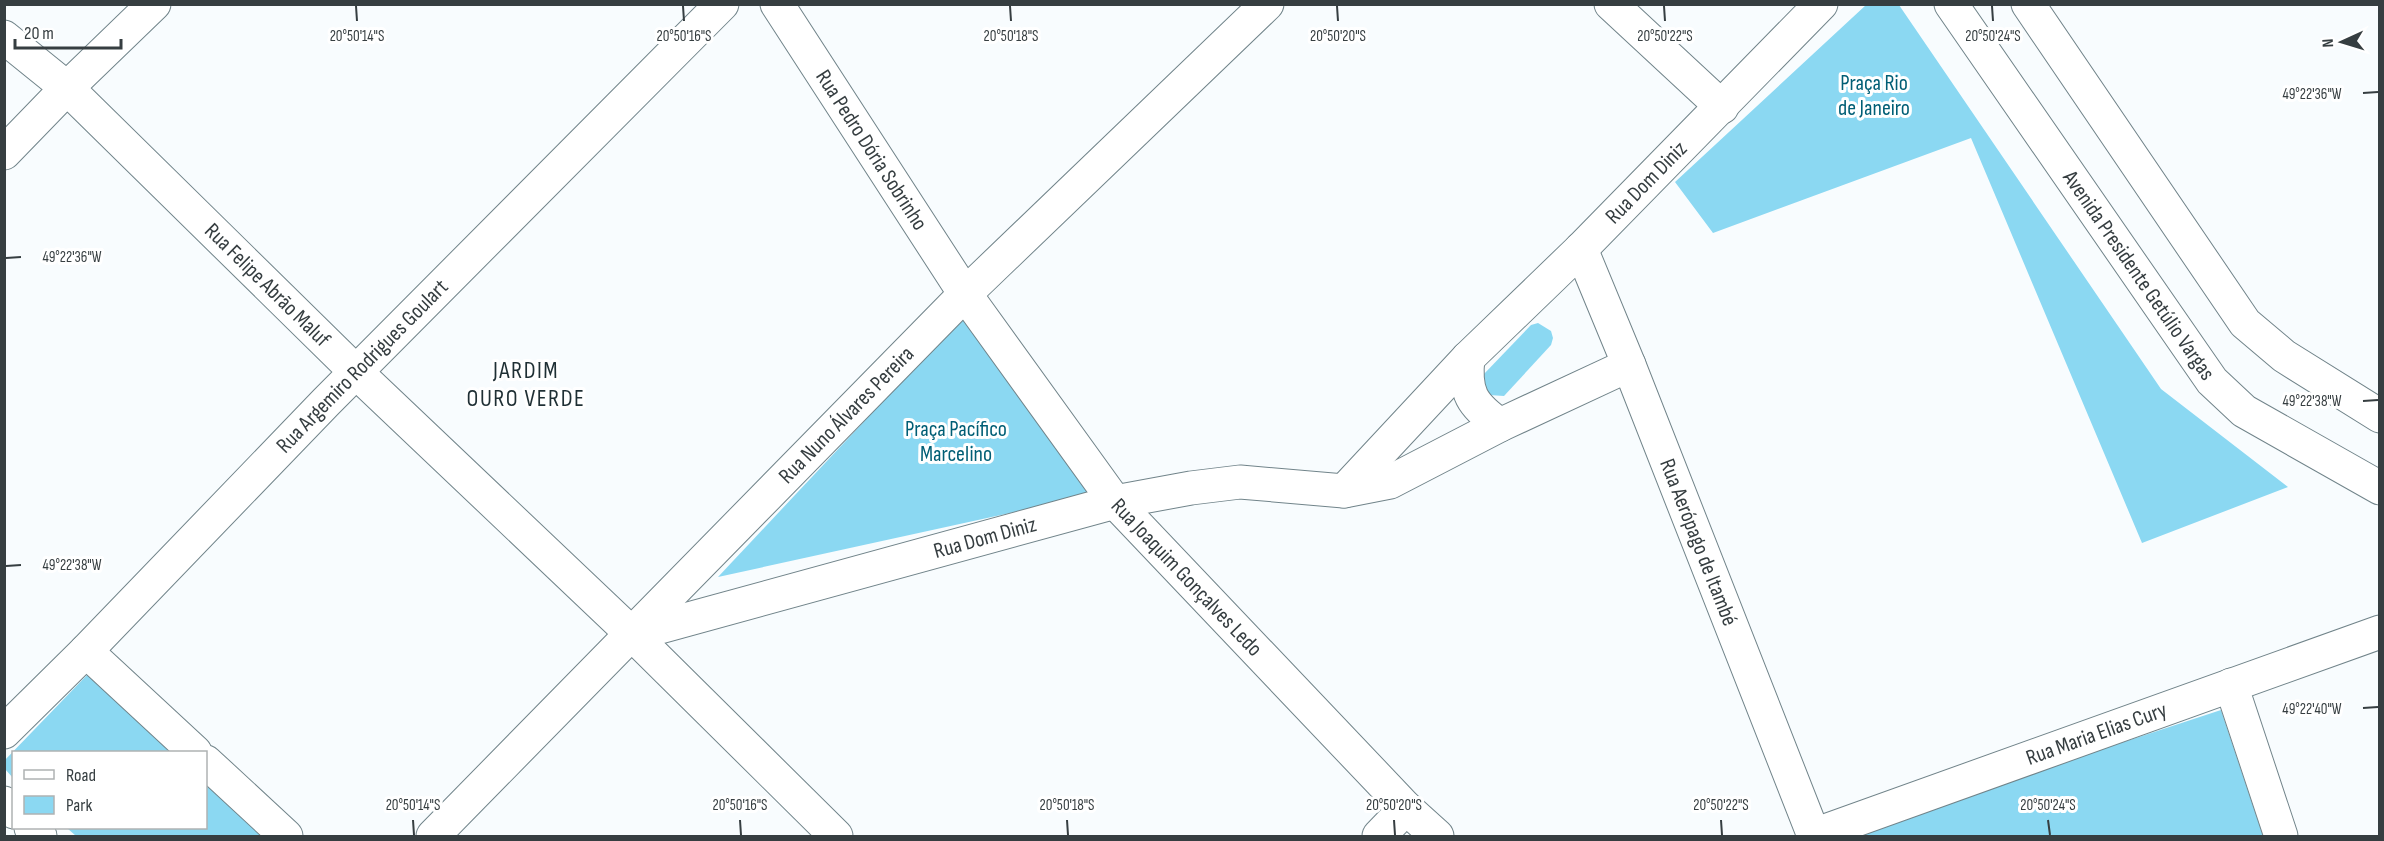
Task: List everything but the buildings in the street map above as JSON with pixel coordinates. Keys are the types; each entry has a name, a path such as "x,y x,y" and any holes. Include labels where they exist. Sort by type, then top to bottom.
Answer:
{"street":[{"path":"4,153 154,4"},
{"name":"Rua Argemiro Rodrigues Goulart","path":"4,732 86,651 356,372 722,4"},
{"name":"Rua Pedro Dória Sobrinho","path":"777,4 965,294"},
{"name":"Rua Nuno Álvares Pereira","path":"433,837 965,294 1267,4"},
{"path":"1611,4 1722,107"},
{"name":"Rua Dom Diniz","path":"1344,491 1468,358 1581,249 1821,4"},
{"name":"Avenida Presidente Getúlio Vargas","path":"1951,4 2212,381 2244,411 2379,488"},
{"path":"2028,4 2245,323 2284,356 2379,416"},
{"name":"Rua Felipe Abrão Maluf","path":"4,37 67,88 356,372 632,634 836,837"},
{"name":"Rua Aerópago de Itambé","path":"1581,249 1629,365 1814,836"},
{"name":"Rua Joaquim Gonçalves Ledo","path":"965,294 1115,502 1437,837"},
{"path":"1468,358 1466,374 1468,390 1475,405 1500,424"},
{"name":"Rua Dom Diniz","path":"632,634 1115,502 1191,488 1240,482 1344,491 1390,482 1500,424 1629,365"},
{"name":"Rua Maria Elias Cury","path":"1814,836 2379,632"},
{"path":"86,651 193,751"},
{"path":"2231,685 2281,837"},
{"path":"207,763 286,837"},
{"path":"1379,837 1406,807"}],"green space":[{"name":"Praça Rio de Janeiro","path":"1866,5 1899,5 2161,389 2288,487 2142,543 1971,138 1713,233 1675,182"},
{"name":"Praça Pacífico Marcelino","path":"965,314 1096,494 718,577"},
{"path":"1538,323 1551,331 1553,338 1551,345 1504,396 1489,395 1484,390 1483,375 1531,325"},
{"path":"89,673 173,751 14,751"},
{"path":"2221,710 2263,836 1838,836"},
{"path":"12,753 12,777 5,769 4,761"},
{"path":"207,783 264,836 76,836 68,829 207,829"}],"district":[{"name":"JARDIM OURO VERDE","path":"526,384"}]}
